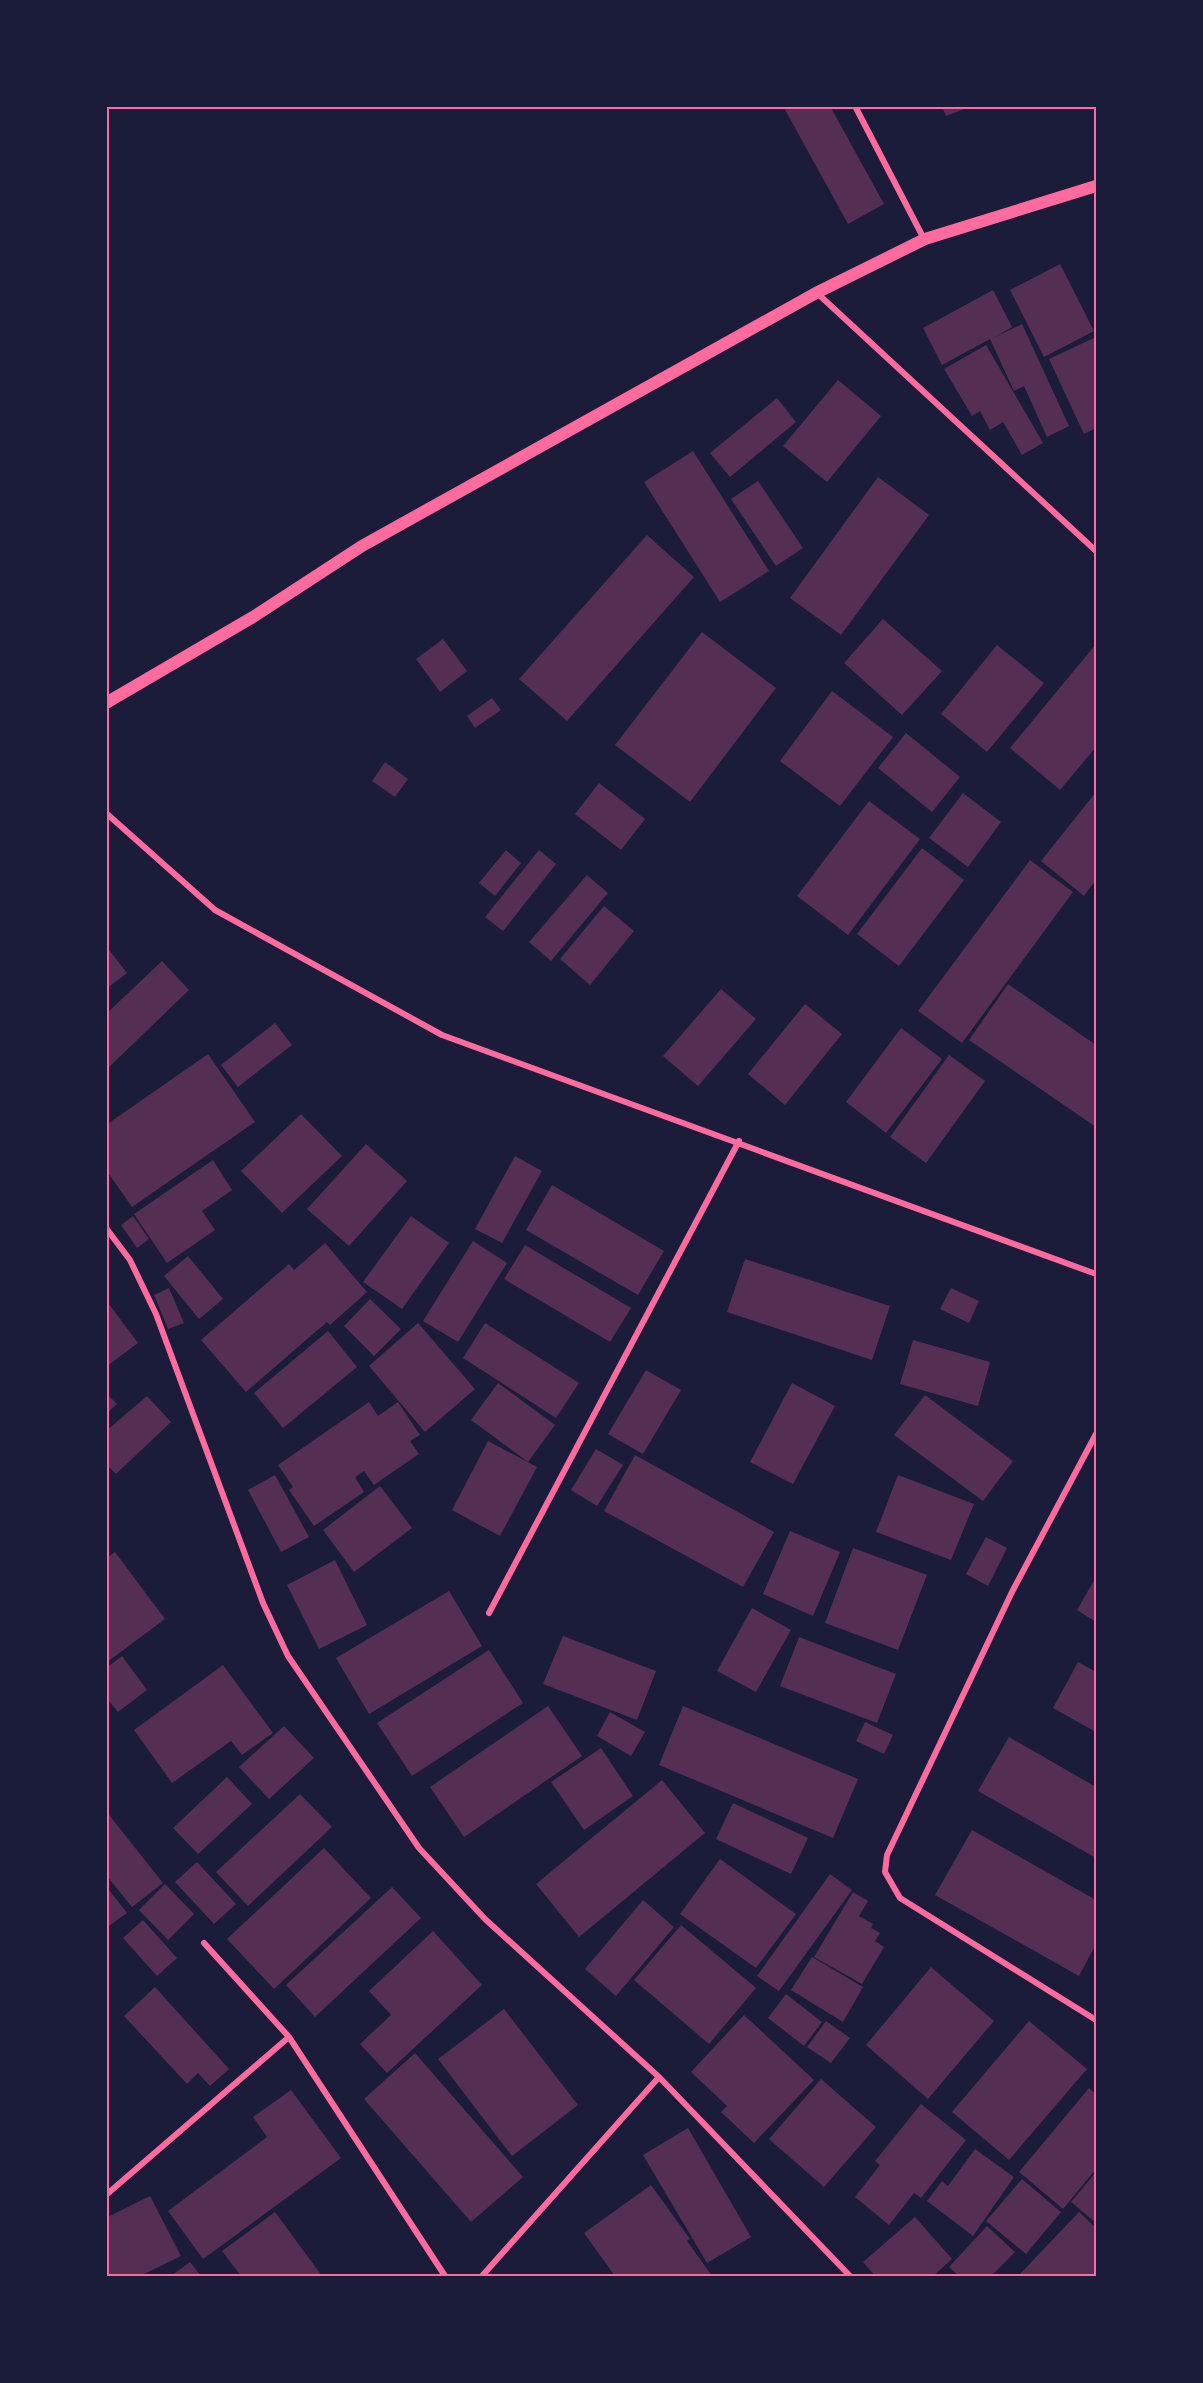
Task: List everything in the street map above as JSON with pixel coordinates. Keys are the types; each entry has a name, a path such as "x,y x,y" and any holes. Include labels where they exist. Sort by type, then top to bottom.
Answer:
{"main road":[{"path":"106,704 253,617 362,546 816,293 924,239 1096,186"}],"street":[{"path":"855,106 924,239"},
{"path":"816,293 1096,551"},
{"path":"106,813 215,910 442,1035 739,1141 1096,1274"},
{"path":"489,1613 739,1141"},
{"path":"106,1228 130,1260 156,1314 263,1603 288,1656 419,1848 445,1879 485,1919 659,2077 850,2277"},
{"path":"1096,1434 1012,1592 887,1855 885,1872 900,1898 1096,2020"},
{"path":"204,1943 289,2037 446,2277"},
{"path":"106,2195 289,2037"},
{"path":"482,2277 659,2077"}],"building":[{"path":"783,106 830,106 884,204 848,224"},
{"path":"942,106 970,106 970,107 946,116"},
{"path":"1060,264 1094,331 1044,357 1010,290"},
{"path":"993,290 1012,327 995,337 1022,324 1069,426 1047,437 1024,386 1014,391 990,339 942,365 923,328"},
{"path":"1096,337 1096,428 1084,434 1049,359"},
{"path":"986,345 1043,443 1022,455 1003,422 990,430 980,411 972,416 944,369"},
{"path":"838,380 881,416 827,482 783,446"},
{"path":"777,398 796,422 730,477 710,453"},
{"path":"693,451 769,571 720,602 644,482"},
{"path":"878,477 929,515 841,635 790,598"},
{"path":"758,481 803,548 776,566 731,499"},
{"path":"647,535 694,577 567,721 519,679"},
{"path":"883,619 942,671 902,715 844,663"},
{"path":"702,632 776,688 690,802 615,745"},
{"path":"443,639 467,671 440,692 416,659"},
{"path":"1096,644 1096,747 1060,790 1010,748"},
{"path":"997,645 1044,683 987,752 941,714"},
{"path":"832,691 893,737 840,806 780,761"},
{"path":"492,698 501,710 475,728 467,716"},
{"path":"906,733 960,777 932,812 878,768"},
{"path":"385,762 408,779 395,797 372,781"},
{"path":"599,783 645,819 621,850 575,814"},
{"path":"1096,792 1096,880 1084,896 1041,861"},
{"path":"963,793 1001,822 968,867 929,838"},
{"path":"869,801 920,839 848,935 797,896"},
{"path":"922,848 964,880 899,966 857,934"},
{"path":"506,850 521,863 495,896 479,883"},
{"path":"539,850 556,864 503,931 485,917"},
{"path":"1030,860 1073,892 962,1043 918,1011"},
{"path":"587,875 608,893 551,961 529,942"},
{"path":"604,906 634,931 590,985 560,959"},
{"path":"106,946 127,973 106,989"},
{"path":"162,961 189,990 106,1070 106,1014"},
{"path":"1008,984 1096,1045 1096,1127 969,1040"},
{"path":"721,989 756,1019 698,1086 663,1056"},
{"path":"805,1004 842,1034 785,1105 748,1074"},
{"path":"275,1023 292,1045 238,1087 221,1065"},
{"path":"901,1028 942,1059 886,1133 846,1102"},
{"path":"208,1054 255,1122 132,1207 106,1170 106,1125"},
{"path":"949,1055 985,1081 926,1163 890,1137"},
{"path":"301,1114 342,1156 282,1213 241,1171"},
{"path":"366,1144 407,1181 349,1246 307,1209"},
{"path":"515,1156 542,1171 502,1243 475,1229"},
{"path":"213,1160 232,1190 202,1211 215,1230 167,1263 134,1214"},
{"path":"552,1185 664,1251 638,1295 526,1230"},
{"path":"133,1216 149,1239 137,1248 121,1225"},
{"path":"411,1216 449,1243 402,1309 363,1282"},
{"path":"473,1241 507,1263 458,1342 423,1321"},
{"path":"325,1243 367,1292 330,1325 327,1322 246,1392 201,1340 289,1264 294,1270"},
{"path":"525,1245 631,1308 610,1342 504,1279"},
{"path":"188,1256 223,1299 199,1319 164,1276"},
{"path":"745,1259 890,1306 872,1360 727,1312"},
{"path":"169,1288 184,1323 168,1329 154,1295"},
{"path":"951,1288 979,1301 969,1323 940,1309"},
{"path":"370,1299 401,1329 374,1356 344,1326"},
{"path":"106,1300 138,1343 106,1367"},
{"path":"418,1323 475,1389 425,1432 369,1366"},
{"path":"485,1323 579,1383 556,1418 463,1358"},
{"path":"328,1331 357,1367 283,1428 254,1393"},
{"path":"913,1340 990,1362 978,1406 900,1384"},
{"path":"646,1370 681,1390 643,1454 608,1434"},
{"path":"498,1383 555,1425 528,1462 471,1420"},
{"path":"792,1383 835,1406 793,1484 750,1462"},
{"path":"106,1393 117,1404 106,1414"},
{"path":"925,1395 1013,1461 983,1501 894,1435"},
{"path":"147,1396 171,1422 116,1474 106,1464 106,1431"},
{"path":"369,1402 378,1416 398,1402 420,1435 410,1441 419,1454 374,1485 364,1471 355,1477 364,1492 314,1526 289,1490 293,1487 278,1465"},
{"path":"488,1441 537,1467 500,1536 452,1510"},
{"path":"596,1449 623,1465 597,1506 571,1490"},
{"path":"635,1455 774,1532 743,1587 604,1511"},
{"path":"275,1475 309,1537 281,1552 248,1490"},
{"path":"898,1475 974,1504 951,1560 876,1532"},
{"path":"380,1486 412,1528 354,1572 323,1530"},
{"path":"790,1531 840,1552 813,1616 763,1594"},
{"path":"986,1537 1007,1548 988,1586 966,1574"},
{"path":"853,1548 927,1575 898,1650 825,1623"},
{"path":"115,1552 165,1619 106,1663 106,1558"},
{"path":"335,1560 367,1625 319,1649 287,1585"},
{"path":"1096,1577 1096,1622 1077,1610"},
{"path":"449,1591 482,1646 369,1714 336,1658"},
{"path":"752,1608 791,1630 756,1692 717,1671"},
{"path":"563,1636 656,1671 637,1720 543,1684"},
{"path":"799,1637 896,1674 877,1723 780,1686"},
{"path":"489,1650 523,1703 412,1776 377,1723"},
{"path":"122,1656 147,1690 118,1712 106,1697 106,1668"},
{"path":"1078,1662 1096,1672 1096,1732 1053,1708"},
{"path":"223,1665 273,1733 242,1755 231,1741 172,1783 134,1730"},
{"path":"548,1706 582,1756 464,1837 430,1787"},
{"path":"683,1706 858,1779 833,1838 659,1765"},
{"path":"610,1712 645,1732 631,1756 597,1736"},
{"path":"865,1722 893,1735 884,1754 856,1741"},
{"path":"284,1726 314,1758 269,1799 239,1767"},
{"path":"1009,1737 1096,1787 1096,1858 978,1791"},
{"path":"601,1748 633,1796 584,1830 551,1782"},
{"path":"227,1777 252,1804 198,1854 173,1828"},
{"path":"662,1780 705,1833 579,1937 536,1884"},
{"path":"300,1794 332,1827 248,1906 216,1872"},
{"path":"733,1803 808,1838 791,1874 716,1839"},
{"path":"106,1811 163,1883 132,1907 106,1875"},
{"path":"972,1830 1096,1900 1096,1944 1079,1976 935,1895"},
{"path":"324,1848 371,1898 274,1989 227,1939"},
{"path":"720,1859 796,1914 756,1968 680,1914"},
{"path":"197,1862 236,1904 214,1924 175,1882"},
{"path":"830,1874 852,1890 779,1991 757,1976"},
{"path":"165,1884 194,1914 168,1940 139,1910"},
{"path":"106,1886 127,1913 106,1928"},
{"path":"392,1887 421,1918 315,2017 286,1985"},
{"path":"853,1892 868,1901 859,1916 873,1924 871,1928 880,1933 875,1941 884,1947 862,1984 814,1957"},
{"path":"643,1900 674,1927 616,1996 585,1969"},
{"path":"143,1920 177,1958 157,1976 123,1938"},
{"path":"681,1925 756,1988 709,2044 634,1980"},
{"path":"433,1931 482,1985 387,2073 360,2044 391,2015 369,1991"},
{"path":"812,1957 863,1987 843,2022 791,1990"},
{"path":"931,1967 994,2021 928,2099 866,2045"},
{"path":"155,1987 229,2069 210,2086 198,2073 187,2084 124,2016"},
{"path":"786,1994 822,2022 804,2046 768,2018"},
{"path":"504,2009 578,2105 512,2156 438,2059"},
{"path":"744,2015 814,2080 754,2143 721,2112 727,2106 691,2072"},
{"path":"826,2021 850,2038 831,2063 807,2047"},
{"path":"1029,2021 1087,2069 1009,2160 952,2112"},
{"path":"415,2053 523,2177 471,2222 364,2099"},
{"path":"821,2079 876,2127 824,2187 769,2139"},
{"path":"1089,2088 1096,2094 1096,2169 1063,2209 1019,2172"},
{"path":"291,2090 341,2158 203,2259 168,2211 267,2137 253,2117"},
{"path":"921,2104 966,2140 921,2198 914,2193 889,2225 855,2197 880,2165 875,2161"},
{"path":"688,2128 751,2237 707,2263 643,2155"},
{"path":"975,2149 1014,2177 973,2236 927,2201 942,2181 948,2186"},
{"path":"1096,2172 1096,2223 1071,2202"},
{"path":"1022,2179 1061,2212 1026,2254 986,2221"},
{"path":"651,2185 690,2239 687,2241 712,2276 615,2276 584,2233"},
{"path":"150,2196 181,2256 140,2276 106,2276 106,2218"},
{"path":"275,2212 322,2276 241,2276 222,2251"},
{"path":"1079,2212 1096,2228 1096,2276 1018,2276"},
{"path":"915,2217 952,2259 933,2276 875,2276 863,2262"},
{"path":"987,2226 1015,2252 991,2276 959,2276 949,2267"},
{"path":"190,2262 201,2276 171,2276"}]}
